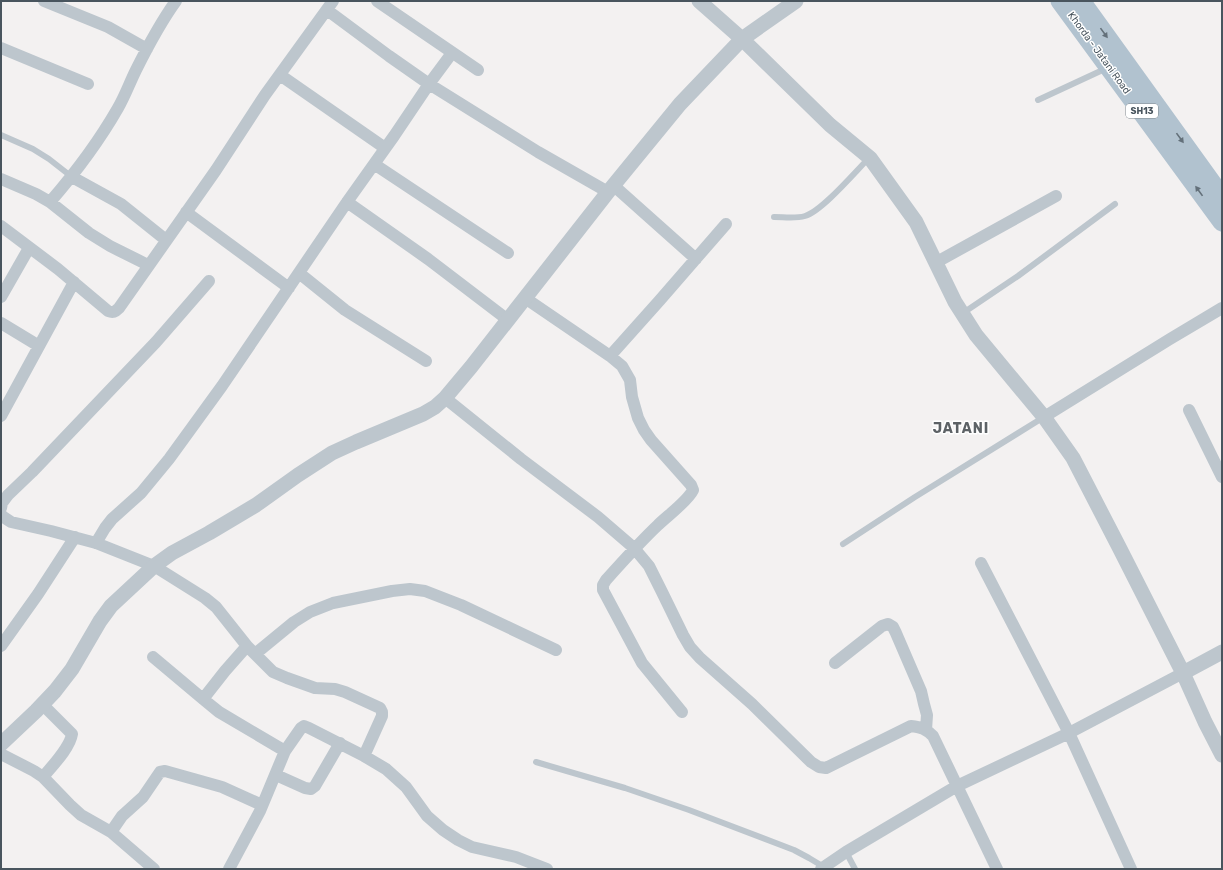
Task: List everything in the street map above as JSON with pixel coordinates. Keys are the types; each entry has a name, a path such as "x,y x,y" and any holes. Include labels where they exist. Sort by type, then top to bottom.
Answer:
{"main road":[{"name":"Khorda - Jatani Road","path":"1060,1 1110,67 1222,222"},
{"name":"Khorda - Jatani Road","path":"1081,1 1222,197"}],"street":[{"path":"44,1 108,27 147,49"},
{"path":"50,202 80,167 119,107 147,49 165,16 176,1"},
{"path":"377,1 478,70"},
{"path":"699,1 742,39 830,125 870,158 916,222 954,302 976,335 1044,417 1072,458 1101,511 1183,673 1222,755"},
{"path":"1,744 55,691 72,669 100,621 111,606 154,566 172,553 256,505 298,475 332,454 356,442 423,414 435,407 445,398 680,104 742,39 796,1"},
{"path":"1,226 74,282 108,311 112,313 115,312 216,170 265,95 330,6 383,52 429,84 538,152 611,189 696,259"},
{"path":"1,48 88,84"},
{"path":"96,543 112,519 141,493 169,459 222,386 347,202 452,53"},
{"path":"280,75 385,148"},
{"path":"374,164 508,253"},
{"path":"72,176 121,204 166,240"},
{"path":"1,179 36,194 50,202 94,236 148,266"},
{"path":"935,262 1056,196"},
{"path":"347,202 428,259 508,320"},
{"path":"186,212 289,288"},
{"path":"610,356 726,224"},
{"path":"1,297 29,248"},
{"path":"299,274 345,310 426,361"},
{"path":"209,281 156,342 32,472 8,495 2,503 1,514 11,522 96,543 154,566 205,598 216,607 267,667 279,674 315,688 335,689 345,692 380,708 382,716 364,756"},
{"path":"1,416 74,282"},
{"path":"525,298 610,356 622,366 630,380 634,404 638,418 644,430 691,485 693,490 688,497 634,548 603,584 603,590 642,663 682,712"},
{"path":"1044,417 1222,308"},
{"path":"1,323 39,346"},
{"path":"445,398 521,459 598,517 634,548 649,566 690,647 700,658 752,704 811,762 819,767 826,768 911,726 920,727 926,730 933,736 997,869"},
{"path":"1189,410 1222,477"},
{"path":"1,646 38,594 75,537"},
{"path":"981,563 1069,733 1131,869"},
{"path":"203,699 225,671 251,650 310,612 333,603 392,591 410,589 425,591 556,650"},
{"path":"835,663 882,626 888,624 893,627 922,698 927,715 926,730"},
{"path":"822,868 846,852 957,786 1069,733 1222,652"},
{"path":"153,656 219,712 285,751"},
{"path":"42,704 72,734 68,746 43,777"},
{"path":"229,869 262,805 285,751 298,731 304,726 340,743 386,769 406,787 428,816 443,830 458,840 472,847 516,857 546,869"},
{"path":"276,775 305,788 311,789 315,786 340,743"},
{"path":"1,754 43,777 81,815 110,832 154,869"},
{"path":"110,832 122,816 143,797 160,772 165,771 222,786 262,805"}],"lane":[{"path":"1038,100 1110,67"},
{"path":"1,135 33,149 72,176"},
{"path":"774,217 794,218 805,216 813,212 825,203 870,158"},
{"path":"962,313 1018,276 1115,204"},
{"path":"843,544 915,497 1044,417"},
{"path":"536,762 625,788 689,810 794,850 809,858 822,868"},
{"path":"846,852 855,869"}],"district":[{"name":"JATANI","path":"961,428"}]}
